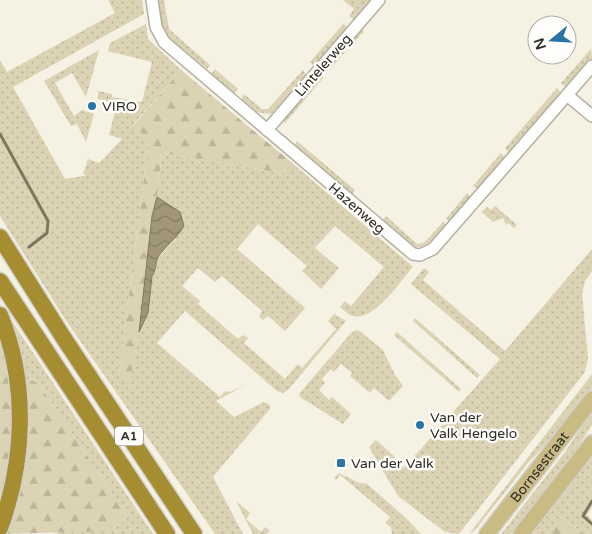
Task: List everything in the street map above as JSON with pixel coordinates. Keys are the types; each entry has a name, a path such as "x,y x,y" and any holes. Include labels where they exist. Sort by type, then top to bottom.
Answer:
{"highway":[{"name":"A1","path":"0,237 63,337 194,534"},
{"name":"A1","path":"0,281 167,534"},
{"path":"0,315 16,374 19,418 19,446 16,469 0,528"}],"main road":[{"name":"Bornsestraat","path":"487,534 592,399"},
{"name":"Bornsestraat","path":"520,534 592,443"}],"street":[{"name":"Hazenweg","path":"152,0 156,27 164,42 406,250 420,255 433,249 592,66"},
{"name":"Lintelerweg","path":"267,130 379,0"},
{"path":"567,95 592,116"}],"green space":[{"path":"108,0 142,0 144,14 13,87 65,179 88,175 83,174 88,159 99,163 122,139 109,135 117,104 98,99 98,91 112,94 112,97 142,102 152,62 108,51 110,43 146,24 148,39 181,70 133,125 149,139 119,374 129,388 139,332 148,313 152,276 156,271 157,259 175,240 180,212 157,197 162,153 283,173 291,162 413,267 378,307 370,313 353,316 340,307 345,301 351,306 384,267 335,226 315,248 339,268 321,289 302,271 307,266 258,224 237,249 305,308 285,331 268,316 263,320 259,317 262,311 222,276 215,282 198,268 182,286 200,301 198,304 238,339 243,335 248,338 244,343 285,379 298,364 302,368 336,329 328,321 334,314 346,321 288,390 283,393 277,391 185,311 157,343 220,397 225,391 230,392 247,384 216,401 234,417 264,402 270,405 270,409 213,477 243,534 215,534 67,322 0,216 0,60 7,72 115,13"},
{"path":"157,0 164,0 169,29 210,65 207,69 166,36 161,27"},
{"path":"343,0 372,0 356,19 353,19 349,16 354,9"},
{"path":"344,23 347,29 316,65 313,65 310,62"},
{"path":"361,29 364,31 329,70 329,66"},
{"path":"591,49 592,58 565,87 561,83"},
{"path":"99,50 86,97 72,73 55,83 74,116 82,110 94,114 86,142 77,124 71,126 44,81"},
{"path":"215,69 238,89 234,94 211,74"},
{"path":"181,70 291,162 283,173 162,153 157,197 152,216 139,332 129,389 119,374 149,139 133,126"},
{"path":"303,70 307,76 271,114 255,112 241,100 244,94 262,109 268,109"},
{"path":"320,77 324,77 285,123 283,121 285,117"},
{"path":"557,88 561,93 509,152 505,148"},
{"path":"297,141 355,190 352,194 294,146"},
{"path":"501,153 505,158 478,189 473,186"},
{"path":"467,193 471,197 450,222 446,219"},
{"path":"495,206 517,225 514,228 508,223 506,225 503,218 493,222 482,212 487,207 491,210"},
{"path":"386,216 417,244 424,243 443,222 446,225 427,243 421,247 414,247 382,221"},
{"path":"592,249 592,271 585,281 582,294 588,358 585,372 459,534 445,532 398,496 369,447 376,440 404,468 500,359 411,284 424,268 429,272 423,280 505,351"},
{"path":"0,303 153,534 54,534 66,531 108,531 129,519 39,384 30,378 23,463 6,534 2,534 15,489 22,443 23,420 20,374 15,350"},
{"path":"415,318 480,375 477,378 413,321"},
{"path":"356,330 383,350 395,375 403,386 389,401 374,388 370,393 350,376 352,373 341,364 334,372 331,369 322,379 325,383 319,390 329,400 332,397 351,414 343,424 300,397 299,394 351,333"},
{"path":"397,332 461,389 459,392 394,335"},
{"path":"0,339 9,379 11,420 8,462 0,502"},
{"path":"592,374 592,389 570,419 528,463 476,529 469,534"},
{"path":"29,378 39,384 129,519 108,531 6,534 26,415"},
{"path":"592,411 592,425 571,457 511,534 501,534 565,452"},
{"path":"592,457 592,507 587,515 592,520 592,534 584,534 560,516 552,534 532,534"},
{"path":"339,473 359,483 367,484 406,518 421,534 392,534 391,527 385,523 390,517 340,475 336,480 334,478"},
{"path":"236,501 250,513 246,519 261,532 265,527 270,531 267,534 253,534"},
{"path":"560,516 584,534 552,534"}],"water":[{"path":"157,197 180,212 184,226 158,257 152,276 148,313 139,332 152,216"}],"waterway":[{"path":"0,134 48,221 47,233 29,247"},
{"path":"592,501 583,516 592,524"}],"place":[{"name":"VIRO","path":"92,106"},
{"name":"Van der Valk Hengelo","path":"420,425"},
{"name":"Van der Valk","path":"341,463"}]}
